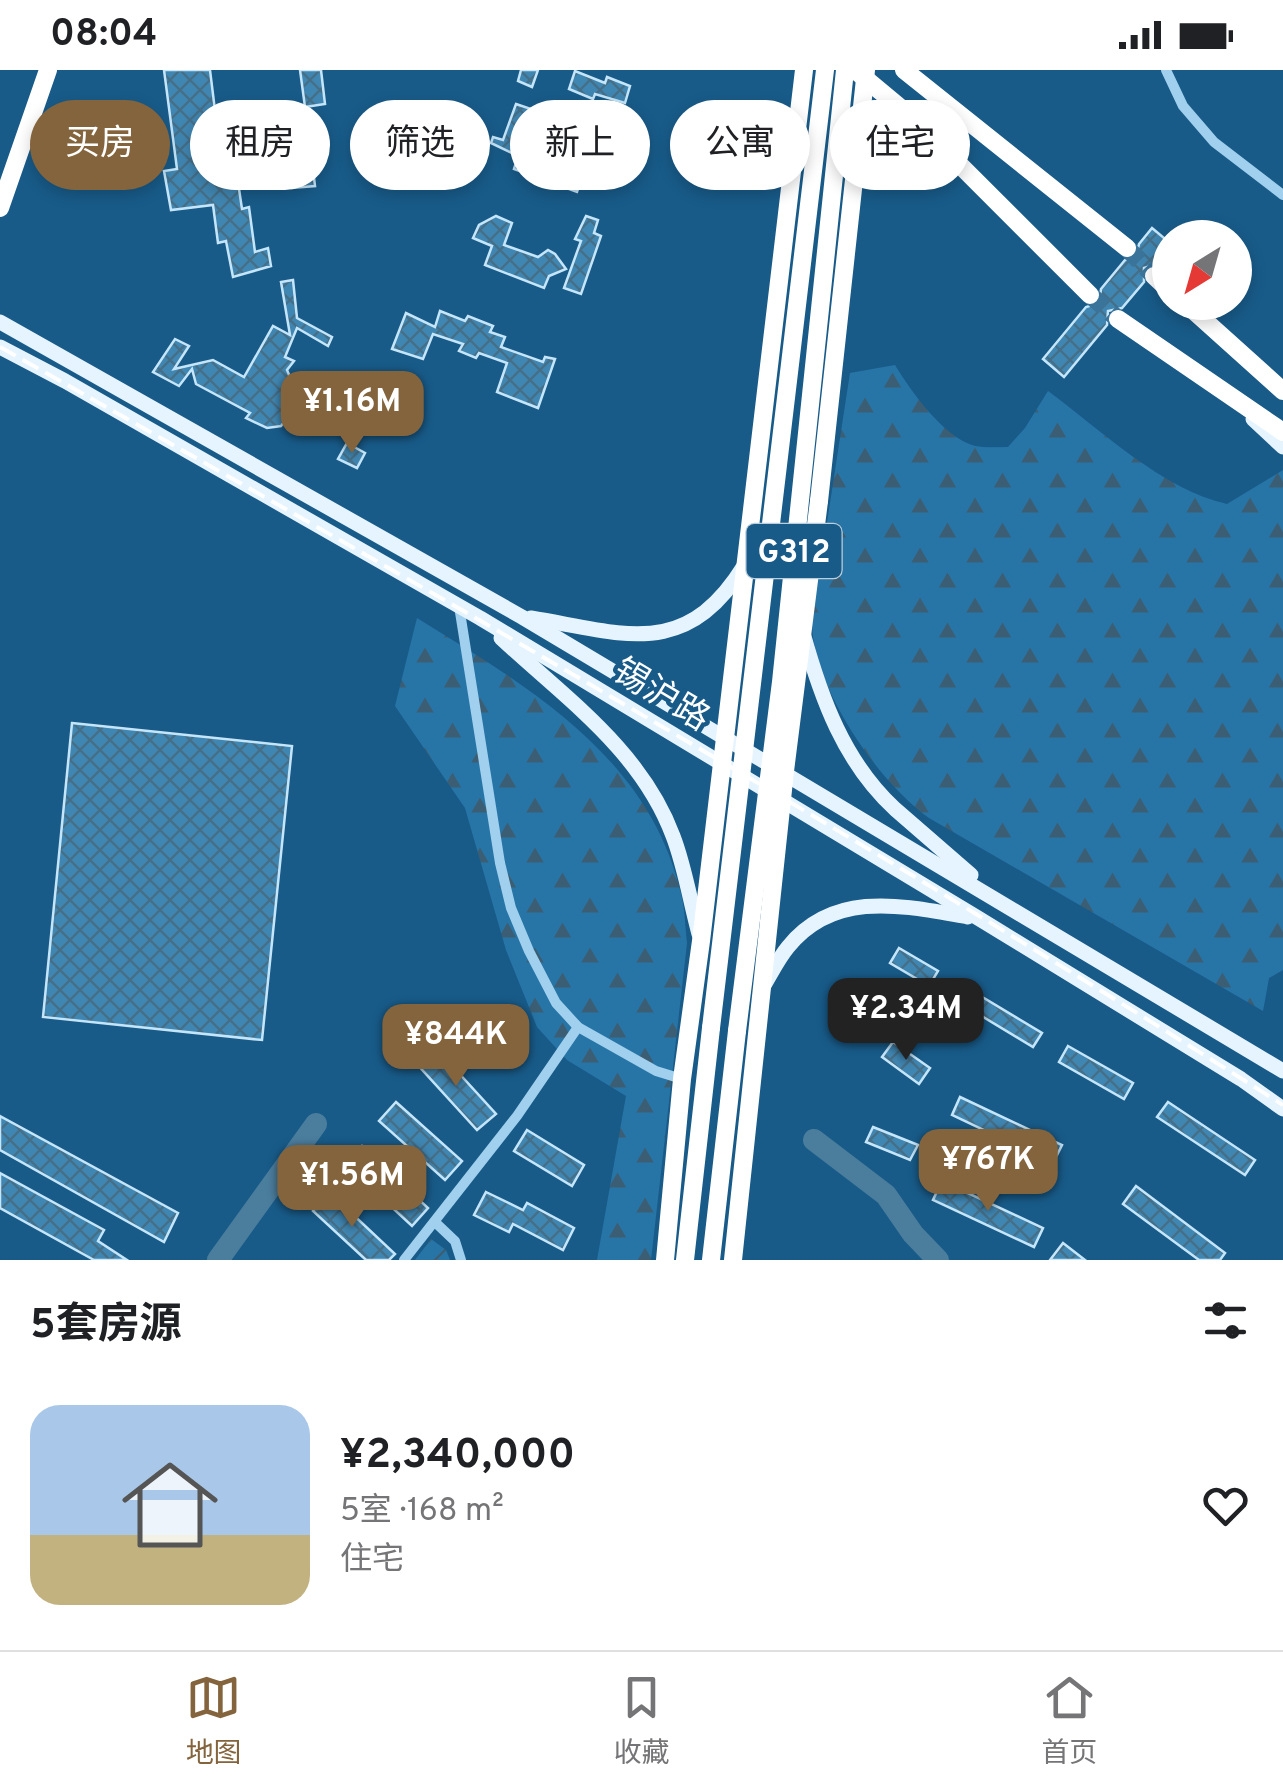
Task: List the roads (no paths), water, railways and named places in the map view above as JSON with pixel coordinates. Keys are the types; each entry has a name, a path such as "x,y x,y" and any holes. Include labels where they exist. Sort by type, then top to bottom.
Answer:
{"highway":[{"path":"0,208 48,70"},
{"path":"665,1260 682,1079 702,941 804,70"},
{"name":"G312","path":"685,1260 825,70"},
{"name":"G312","path":"711,1260 783,662 845,70"},
{"path":"855,70 914,120 1090,295"},
{"path":"733,1260 866,70"},
{"path":"904,70 1127,248"},
{"path":"1118,319 1283,432"},
{"path":"1205,320 1283,391"}],"main road":[{"path":"0,322 786,771 1283,1071"},
{"name":"锡沪路","path":"0,346 480,618 978,918 1241,1079 1283,1109"},
{"path":"1249,357 1283,382"},
{"path":"1220,389 1283,447"},
{"path":"522,617 634,637 660,633 703,613 734,582 746,562"},
{"path":"480,618 588,715 638,771 673,835 702,941"},
{"path":"802,630 822,696 866,776 894,808 996,898"},
{"path":"761,990 787,948 812,923 850,907 892,904 978,918"}],"street":[{"path":"1166,70 1183,106 1214,142 1283,195"},
{"path":"459,606 496,843 511,908 556,1003 578,1026 656,1072 682,1079"},
{"path":"404,1260 517,1116 578,1026"},
{"path":"435,1222 456,1241 461,1260"}],"waterway":[{"path":"218,1260 316,1124"},
{"path":"814,1140 886,1195 913,1234 938,1260"}],"tunnel":[{"path":"1127,248 1152,274"},
{"path":"1090,295 1118,319"}],"railway":[{"path":"0,347 807,812 1283,1105"}]}
